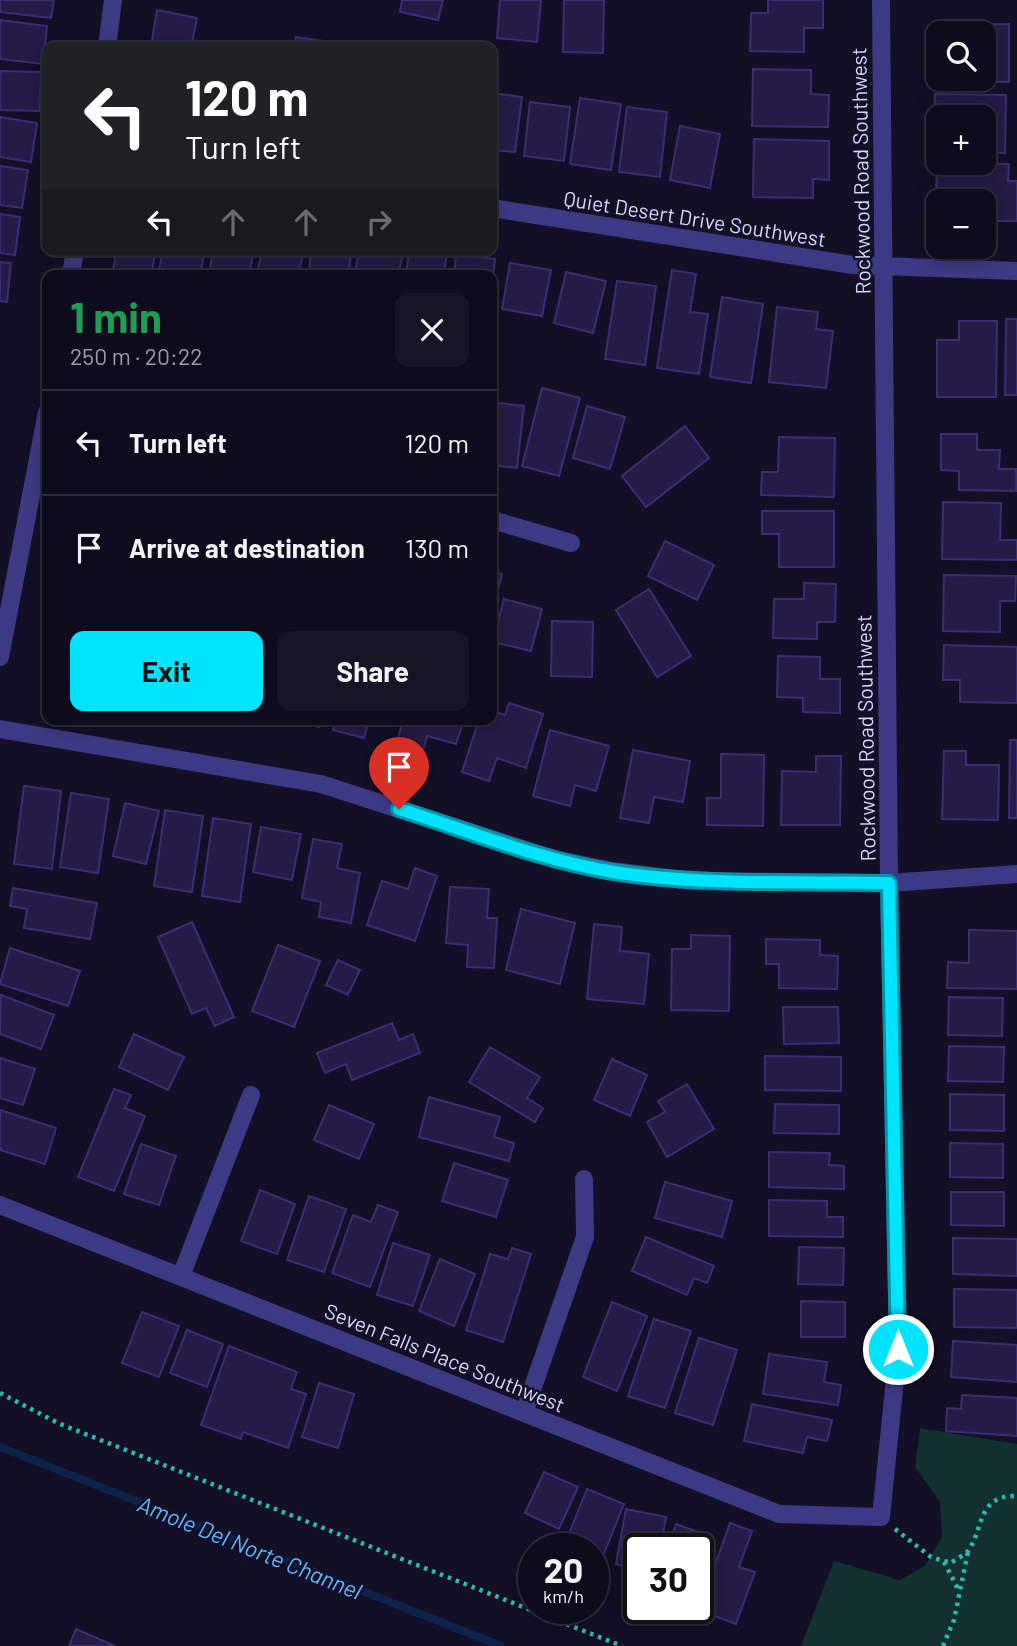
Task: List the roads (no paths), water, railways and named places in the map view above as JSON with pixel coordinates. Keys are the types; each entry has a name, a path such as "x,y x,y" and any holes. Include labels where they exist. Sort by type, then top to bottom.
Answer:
{"street":[{"path":"108,42 113,0"},
{"name":"Rockwood Road Southwest","path":"881,0 889,883 898,1349 881,1517"},
{"name":"Quiet Desert Drive Southwest","path":"497,209 785,257 883,267 1017,271"},
{"path":"0,657 42,452"},
{"path":"497,521 571,542"},
{"path":"0,729 321,784 554,859 612,872 692,881 889,883 1017,874"},
{"path":"181,1276 251,1095"},
{"path":"524,1413 585,1237 584,1179"},
{"name":"Seven Falls Place Southwest","path":"0,1205 779,1514 881,1517"}],"waterway":[{"name":"Amole Del Norte Channel","path":"0,1447 501,1646"}]}
